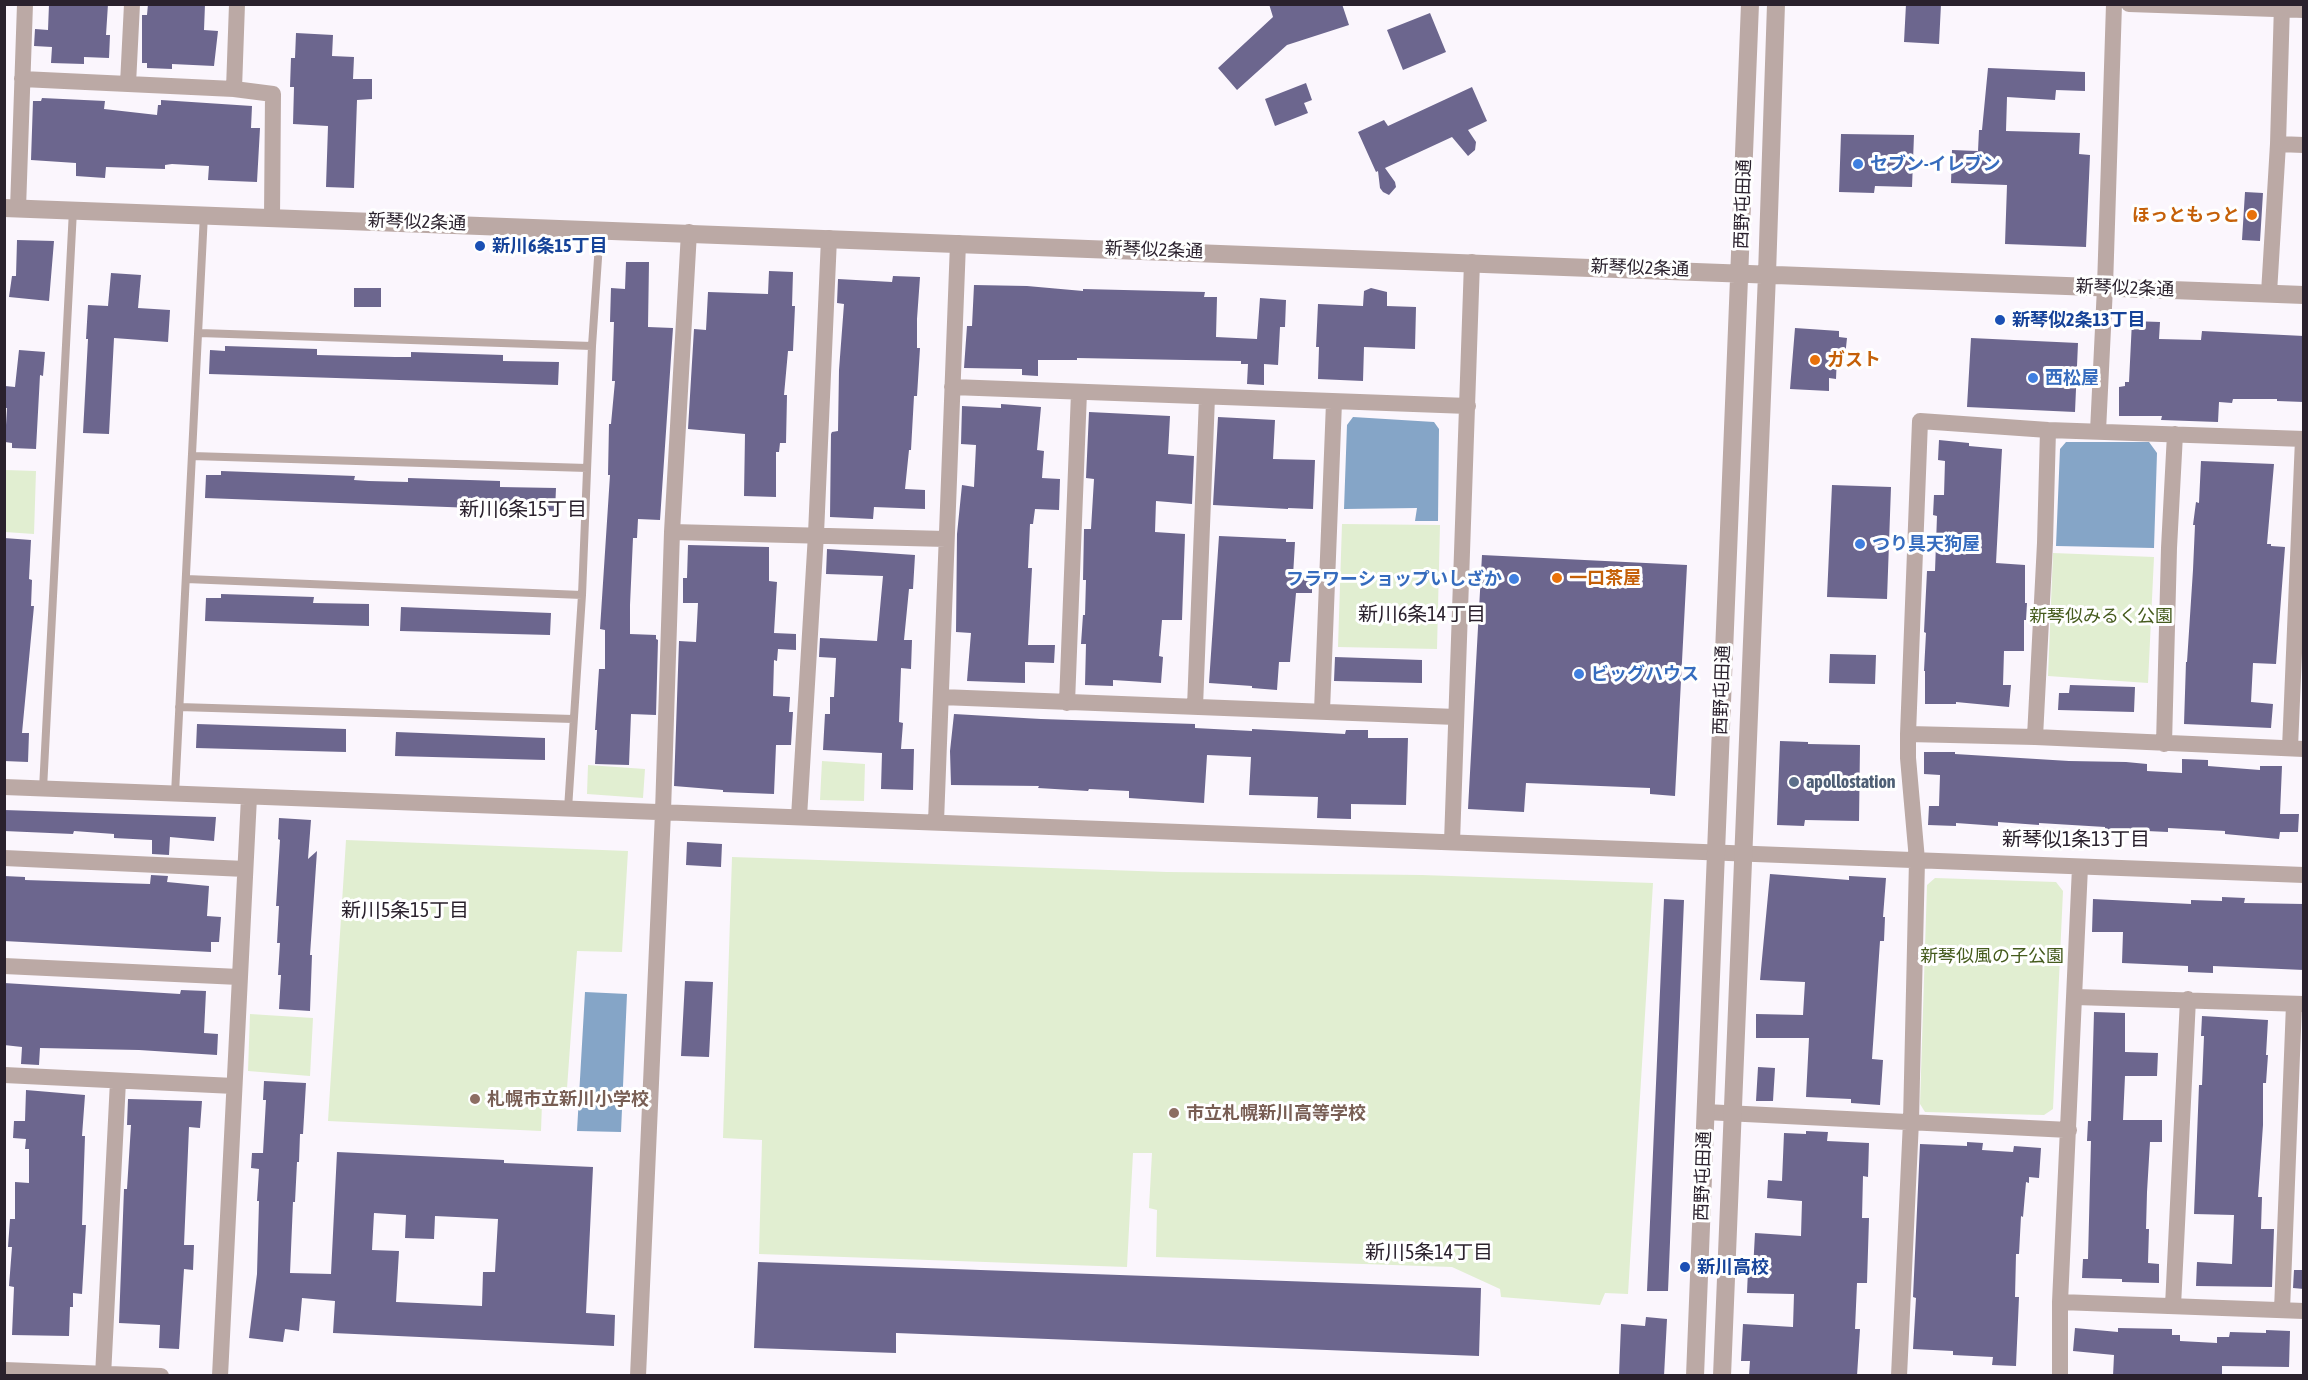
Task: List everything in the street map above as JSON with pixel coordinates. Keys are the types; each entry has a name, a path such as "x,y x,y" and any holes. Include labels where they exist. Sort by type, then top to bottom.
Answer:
{"street":[{"path":"11,208 22,79 25,4"},
{"path":"128,84 132,4"},
{"path":"234,89 237,4"},
{"name":"西野屯田通","path":"1695,1376 1750,4"},
{"name":"西野屯田通","path":"1722,1376 1776,4"},
{"path":"2098,431 2114,4"},
{"path":"2129,4 2282,7 2304,10"},
{"path":"2269,293 2278,144 2282,7"},
{"path":"22,79 234,89 273,94 272,217"},
{"path":"2278,144 2304,145"},
{"name":"新琴似2条通","path":"11,208 2304,295"},
{"path":"638,1376 663,812 672,532 690,232"},
{"path":"799,817 816,534 830,238"},
{"path":"936,822 958,243"},
{"path":"1452,842 1472,262"},
{"path":"952,387 1468,406"},
{"path":"1067,703 1079,392"},
{"path":"1195,707 1207,397"},
{"path":"1322,711 1334,402"},
{"path":"1899,1376 1911,1122 1917,860 1908,734 1920,422 2048,430 2303,439 2297,749 2035,737 1908,734"},
{"path":"2035,737 2048,430"},
{"path":"2164,744 2169,549 2175,434"},
{"path":"672,532 946,539"},
{"path":"941,697 1456,717"},
{"path":"4,787 2304,874"},
{"path":"220,1376 249,797"},
{"path":"4,858 245,869"},
{"path":"2060,1376 2060,1302 2080,867"},
{"path":"4,966 239,977"},
{"path":"2075,997 2299,1004 2283,1310"},
{"path":"2173,1306 2188,999"},
{"path":"4,1075 234,1086"},
{"path":"103,1374 118,1081"},
{"path":"1706,1112 2069,1130"},
{"path":"2060,1302 2304,1311"},
{"path":"4,1370 161,1376"}],"lane":[{"path":"44,789 73,210"},
{"path":"175,794 204,214"},
{"path":"568,809 582,595 592,345 600,229"},
{"path":"199,333 592,345"},
{"path":"192,456 587,468"},
{"path":"186,579 582,595"},
{"path":"179,707 573,719"}],"green space":[{"path":"5,470 36,471 34,534 5,532"},
{"path":"1342,524 1440,525 1437,649 1338,647"},
{"name":"新琴似みるく公園","path":"2053,553 2154,557 2148,683 2048,676"},
{"path":"822,761 865,764 864,801 820,800"},
{"path":"588,765 645,769 643,798 587,794"},
{"path":"346,840 628,851 622,952 577,951 566,1102 542,1103 541,1131 328,1121"},
{"name":"市立札幌新川高等学校","path":"732,857 1167,872 1422,875 1653,883 1628,1294 1605,1293 1600,1305 1501,1297 1500,1289 1452,1267 1156,1257 1157,1210 1149,1208 1152,1153 1133,1153 1127,1267 759,1254 762,1140 723,1138"},
{"name":"新琴似風の子公園","path":"1935,878 2056,882 2063,891 2053,1109 2044,1115 1925,1112 1920,1104 1927,885"},
{"path":"250,1014 313,1018 310,1076 248,1071"}],"water":[{"path":"1353,417 1434,422 1439,429 1438,521 1415,521 1417,508 1344,509 1347,425"},
{"path":"2066,442 2149,442 2157,453 2154,548 2056,546 2060,449"},
{"path":"585,992 627,994 621,1132 577,1131"}],"building":[{"path":"49,4 108,4 106,35 110,35 109,58 84,57 84,64 51,63 52,47 34,46 35,29 48,30"},
{"path":"148,4 205,4 204,30 218,31 214,66 172,64 172,69 147,68 147,63 142,63 142,15 147,15"},
{"path":"1269,4 1342,4 1349,25 1287,45 1237,90 1218,68 1273,17"},
{"path":"1906,4 1941,4 1939,44 1904,42"},
{"path":"1430,13 1446,52 1403,70 1387,30"},
{"path":"296,33 333,35 332,56 354,57 353,79 372,79 372,99 357,100 354,188 326,187 328,126 293,124 294,87 290,87 291,58 295,58"},
{"path":"1988,68 2085,72 2085,91 2056,90 2055,100 2007,97 2006,131 2080,133 2079,154 2090,155 2086,247 2005,244 2007,185 1951,183 1952,150 1978,151"},
{"path":"1306,83 1312,100 1304,103 1308,113 1275,126 1265,99"},
{"path":"1472,87 1487,121 1468,130 1476,142 1475,150 1468,156 1452,137 1385,168 1396,187 1389,195 1383,192 1380,188 1378,171 1376,172 1358,132 1384,120 1388,126"},
{"path":"42,98 105,101 104,109 157,115 161,100 252,106 251,128 260,128 257,182 208,180 209,166 172,164 165,165 165,169 106,167 105,178 76,176 76,163 31,160 33,101 41,101"},
{"path":"1841,134 1914,135 1912,187 1875,186 1874,193 1839,192"},
{"path":"2245,192 2263,193 2260,241 2242,240"},
{"path":"17,240 54,241 49,301 9,297 12,276 16,276"},
{"path":"626,262 649,262 648,327 673,328 660,520 638,519 637,538 633,538 630,605 630,634 656,635 658,640 656,715 631,714 629,765 595,764 599,669 605,669 605,630 600,629 610,475 608,475 609,424 611,424 615,381 612,381 614,322 610,322 611,288 625,289"},
{"path":"769,271 793,272 792,306 795,306 793,351 788,351 784,395 787,395 786,443 780,443 779,452 776,452 776,497 744,496 745,434 688,429 694,329 706,330 708,292 768,294"},
{"path":"111,273 141,275 138,308 170,310 168,342 114,338 109,434 83,433 88,305 108,306"},
{"path":"893,276 920,277 917,319 917,348 920,348 917,396 914,396 911,450 909,450 905,489 925,490 925,509 874,507 873,519 830,517 831,434 838,431 839,370 844,304 837,303 838,279 892,282"},
{"path":"974,285 1027,286 1083,291 1083,289 1205,292 1204,297 1217,297 1216,337 1257,339 1260,298 1286,300 1285,327 1280,327 1278,365 1264,364 1264,385 1247,384 1248,364 1241,364 1241,361 1077,358 1077,360 1038,360 1038,376 1022,375 1022,369 964,368 967,326 972,326"},
{"path":"354,288 381,288 381,307 354,307"},
{"path":"1371,288 1387,292 1387,306 1416,307 1415,349 1364,347 1363,381 1318,379 1319,347 1316,347 1318,304 1363,306 1364,291"},
{"path":"2132,321 2160,322 2159,339 2201,340 2202,331 2304,336 2304,402 2277,401 2277,399 2233,399 2232,403 2219,402 2218,422 2161,420 2162,416 2119,416 2119,387 2129,382"},
{"path":"1795,328 1839,331 1839,337 1847,338 1845,357 1837,356 1836,379 1829,378 1829,391 1790,389"},
{"path":"1971,338 2078,343 2075,412 1967,407"},
{"path":"225,346 317,349 317,355 411,357 411,352 503,355 503,361 559,362 558,385 209,374 210,350 225,351"},
{"path":"19,350 45,352 43,376 40,375 36,449 12,448 12,443 5,442 7,408 4,408 5,386 15,387"},
{"path":"1001,404 1041,407 1037,450 1044,451 1042,478 1060,479 1059,510 1035,509 1033,524 1030,524 1028,568 1032,568 1028,645 1055,645 1054,663 1025,662 1025,683 967,681 971,633 956,632 957,534 962,485 974,487 976,445 961,444 962,406 1001,408"},
{"path":"1089,412 1170,416 1168,454 1194,456 1192,504 1156,501 1155,532 1185,534 1182,620 1162,620 1159,656 1163,657 1161,683 1113,680 1113,686 1085,685 1086,644 1081,644 1086,580 1083,580 1084,529 1091,529 1094,479 1086,478"},
{"path":"1218,417 1275,420 1273,459 1315,460 1313,509 1213,505"},
{"path":"1939,440 2002,449 1996,563 2025,565 2025,603 2027,603 2026,620 2024,620 2024,651 2004,651 2003,685 2011,685 2009,707 1956,702 1956,704 1925,704 1926,633 1924,632 1927,571 1935,571 1937,516 1933,515 1934,495 1944,495 1945,461 1938,460"},
{"path":"2201,461 2274,464 2267,544 2285,547 2276,664 2253,663 2251,702 2273,704 2271,728 2184,724 2193,570 2195,525 2193,525 2196,502 2199,503"},
{"path":"221,471 355,476 354,480 369,481 408,482 408,478 500,481 500,487 556,488 555,511 205,498 206,475 221,475"},
{"path":"1832,485 1891,487 1887,599 1827,597"},
{"path":"1219,536 1286,539 1286,542 1295,542 1293,576 1312,576 1312,593 1296,593 1290,662 1279,662 1277,690 1209,683"},
{"path":"4,538 31,540 29,579 32,580 31,606 34,606 22,733 29,733 28,762 4,761"},
{"path":"688,545 769,547 769,581 777,582 774,633 796,634 796,650 778,649 777,661 774,660 773,696 790,697 789,712 793,712 791,745 776,745 774,794 723,792 723,790 674,786 679,641 696,642 698,603 683,603 683,578 687,578"},
{"path":"827,549 915,555 913,589 909,589 904,640 912,640 911,669 901,668 899,722 903,723 901,749 914,749 913,790 881,789 882,753 823,750 825,714 830,714 830,697 834,697 836,658 819,657 820,638 877,641 883,576 826,574"},
{"name":"ビッグハウス","path":"1482,555 1687,565 1675,796 1650,794 1650,788 1526,783 1524,812 1468,809"},
{"path":"221,594 314,597 313,603 369,604 369,626 205,621 206,598 221,598"},
{"path":"401,607 551,613 550,635 400,631"},
{"path":"1830,654 1876,655 1875,684 1829,683"},
{"path":"1335,657 1422,660 1422,683 1334,681"},
{"path":"2070,685 2135,687 2134,712 2058,710 2059,693 2069,693"},
{"path":"954,714 1195,724 1195,728 1252,731 1252,729 1345,734 1346,730 1368,730 1368,738 1408,738 1406,805 1351,804 1351,819 1317,818 1318,797 1249,795 1251,757 1207,755 1204,803 1129,798 1129,791 1089,789 1088,791 1038,788 1039,786 951,785 950,751"},
{"path":"197,724 346,729 346,752 196,748"},
{"path":"396,732 545,738 545,760 395,756"},
{"path":"1780,741 1860,745 1859,821 1805,820 1804,826 1777,825"},
{"path":"1924,752 1955,752 1955,754 2069,761 2126,762 2147,764 2147,771 2182,773 2182,759 2208,760 2208,766 2260,770 2260,766 2282,766 2280,814 2299,814 2298,832 2280,832 2279,839 2225,834 2225,831 2168,828 2168,832 2125,830 2125,833 2105,833 2105,827 2039,823 2039,825 1998,822 1998,826 1956,823 1956,826 1928,825 1929,806 1939,806 1940,775 1924,774"},
{"path":"4,810 216,817 214,841 170,837 169,855 152,854 152,840 114,838 114,834 74,831 73,834 4,831"},
{"path":"279,818 311,820 308,859 317,851 310,955 312,955 310,1011 279,1009 281,975 278,975 280,943 277,943 279,906 276,906"},
{"path":"687,842 722,844 721,867 686,865"},
{"path":"1770,874 1849,880 1849,876 1886,878 1884,941 1880,941 1872,1059 1883,1060 1880,1105 1851,1103 1851,1099 1806,1097 1809,1038 1756,1038 1756,1014 1803,1015 1805,982 1760,980"},
{"path":"151,875 168,876 167,882 209,886 207,916 221,917 219,942 211,942 211,952 4,941 6,901 4,901 4,876 25,877 25,880 150,884"},
{"path":"2222,897 2245,898 2244,903 2304,904 2304,970 2213,966 2213,973 2188,972 2188,966 2122,963 2123,932 2092,932 2093,899 2191,904 2191,900 2222,901"},
{"path":"1664,899 1684,900 1668,1291 1647,1291"},
{"path":"685,981 713,982 709,1057 681,1056"},
{"path":"4,983 180,994 181,990 206,991 204,1033 218,1034 217,1055 139,1050 40,1048 39,1065 21,1064 22,1047 4,1045"},
{"path":"2094,1012 2125,1013 2125,1052 2158,1053 2157,1076 2125,1076 2123,1120 2162,1120 2162,1142 2150,1142 2146,1229 2149,1229 2148,1263 2159,1264 2159,1283 2082,1278 2083,1259 2088,1259 2091,1141 2087,1141 2088,1121 2091,1121"},
{"path":"2202,1016 2268,1020 2266,1055 2268,1055 2266,1083 2263,1083 2263,1125 2258,1197 2262,1197 2261,1229 2274,1229 2272,1287 2196,1286 2197,1262 2232,1264 2234,1215 2194,1214 2199,1085 2202,1085 2204,1036 2201,1036"},
{"path":"1758,1067 1775,1068 1773,1101 1756,1101"},
{"path":"264,1081 306,1083 303,1134 300,1134 295,1202 293,1202 290,1273 331,1274 337,1152 593,1167 586,1313 615,1315 614,1346 333,1333 335,1301 302,1298 299,1331 285,1329 283,1342 249,1338 257,1274 259,1201 257,1201 259,1169 251,1168 252,1153 263,1153 266,1100 263,1100","holes":["374,1213 406,1215 405,1238 434,1239 435,1216 498,1219 495,1272 483,1272 482,1306 396,1302 399,1251 372,1250"]},
{"path":"26,1090 85,1095 82,1136 85,1136 82,1225 86,1225 82,1294 73,1293 69,1336 12,1335 14,1287 9,1286 12,1247 8,1247 10,1219 15,1219 15,1182 29,1183 29,1149 25,1149 26,1139 13,1138 14,1121 25,1121"},
{"path":"128,1099 202,1101 200,1128 189,1127 184,1245 194,1245 193,1270 184,1269 179,1349 159,1348 160,1325 119,1323 124,1189 127,1189 131,1125 127,1125"},
{"path":"1806,1131 1828,1132 1827,1141 1869,1143 1868,1177 1863,1176 1862,1218 1869,1218 1867,1283 1857,1283 1855,1329 1860,1329 1857,1376 1749,1376 1750,1361 1741,1361 1743,1324 1793,1327 1794,1294 1747,1293 1748,1270 1753,1270 1755,1233 1801,1236 1802,1201 1767,1198 1768,1180 1782,1181 1784,1133 1806,1134"},
{"path":"1967,1142 1983,1143 1982,1150 2013,1152 2014,1146 2041,1148 2039,1178 2029,1177 2029,1183 2026,1182 2019,1254 2016,1254 2015,1297 2019,1297 2016,1366 1992,1365 1993,1357 1953,1355 1953,1351 1913,1349 1920,1144 1967,1146"},
{"path":"758,1262 1481,1288 1479,1356 896,1333 896,1353 754,1348"},
{"path":"2294,1270 2304,1270 2304,1289 2293,1288"},
{"path":"1646,1317 1667,1319 1664,1376 1619,1376 1621,1324 1645,1326"},
{"path":"2075,1328 2118,1332 2118,1328 2172,1329 2172,1335 2180,1335 2180,1341 2217,1343 2217,1337 2229,1337 2230,1332 2290,1331 2289,1367 2222,1366 2222,1376 2113,1376 2114,1355 2073,1351"}],"place":[{"name":"セブン-イレブン","path":"1858,164"},
{"name":"ほっともっと","path":"2252,215"},
{"name":"新川6条15丁目","path":"480,246"},
{"name":"新琴似2条13丁目","path":"2000,320"},
{"name":"ガスト","path":"1815,360"},
{"name":"西松屋","path":"2033,378"},
{"name":"つり具天狗屋","path":"1860,544"},
{"name":"一口茶屋","path":"1557,578"},
{"name":"フラワーショップいしざか","path":"1514,579"},
{"name":"ビッグハウス","path":"1579,674"},
{"name":"apollostation","path":"1794,782"},
{"name":"札幌市立新川小学校","path":"475,1099"},
{"name":"市立札幌新川高等学校","path":"1174,1113"},
{"name":"新川高校","path":"1685,1267"}],"district":[{"name":"新川6条15丁目","path":"523,510"},
{"name":"新川6条14丁目","path":"1422,615"},
{"name":"新琴似1条13丁目","path":"2076,840"},
{"name":"新川5条15丁目","path":"405,911"},
{"name":"新川5条14丁目","path":"1429,1253"}]}
